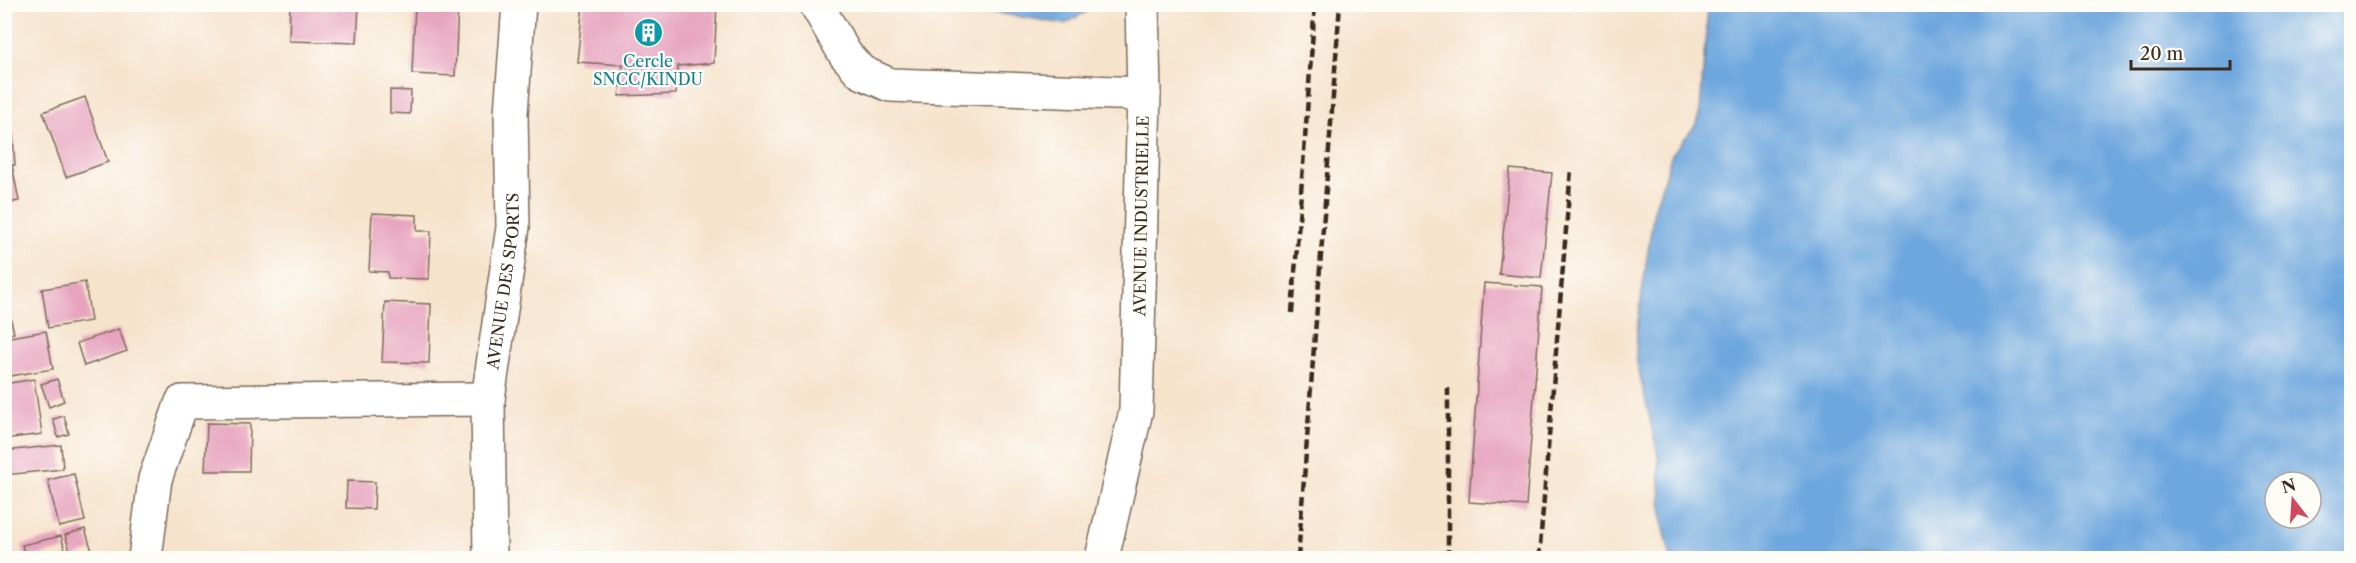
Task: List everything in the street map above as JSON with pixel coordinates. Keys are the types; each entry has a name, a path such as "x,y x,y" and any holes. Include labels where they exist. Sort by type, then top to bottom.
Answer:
{"street":[{"name":"AVENUE DES SPORTS","path":"490,558 488,399 513,227 511,113 519,4"},
{"name":"AVENUE INDUSTRIELLE","path":"816,4 845,54 861,72 890,85 1144,94 1136,411 1102,558"},
{"path":"1142,4 1144,94"},
{"path":"145,558 155,479 182,402 488,399"}],"water":[{"path":"948,5 1098,5 1065,24"},
{"path":"1708,5 2351,5 2351,558 1671,558 1663,525 1658,455 1636,358 1637,328 1654,210 1672,154 1695,126 1700,112"}],"building":[{"path":"290,4 359,4 357,43 289,41"},
{"path":"415,4 458,4 455,76 412,74"},
{"name":"Cercle SNCC/KINDU","path":"583,4 717,4 714,63 678,66 676,94 619,96 623,65 577,62"},
{"path":"390,90 411,91 410,114 390,113"},
{"path":"85,97 108,162 66,177 43,112"},
{"path":"12,123 15,165 4,166 4,124"},
{"path":"12,165 19,201 4,204 4,167"},
{"path":"1510,169 1552,173 1541,278 1499,274"},
{"path":"372,213 417,215 417,231 431,231 429,279 388,278 388,272 369,271"},
{"path":"85,282 91,321 48,328 42,289"},
{"path":"1484,283 1542,287 1526,506 1469,502"},
{"path":"4,290 14,333 4,335"},
{"path":"385,302 431,304 429,363 382,362"},
{"path":"119,329 127,351 84,366 77,343"},
{"path":"46,331 53,369 4,377 4,338"},
{"path":"34,379 42,434 4,439 4,384"},
{"path":"57,379 64,401 49,407 41,384"},
{"path":"64,416 69,434 58,437 53,419"},
{"path":"207,423 250,424 249,471 205,471"},
{"path":"61,445 63,469 4,475 4,451"},
{"path":"74,474 85,521 59,527 48,480"},
{"path":"347,481 375,482 374,509 346,508"},
{"path":"85,529 92,551 72,557 65,535"},
{"path":"61,536 65,550 25,558 22,545"}],"railway":[{"path":"1292,313 1315,4"},
{"path":"1298,558 1340,4"},
{"path":"1539,558 1571,169"},
{"path":"1448,388 1448,558"},
{"path":"1408,558 1409,553"}],"place":[{"name":"Cercle SNCC/KINDU","path":"648,33"}]}
